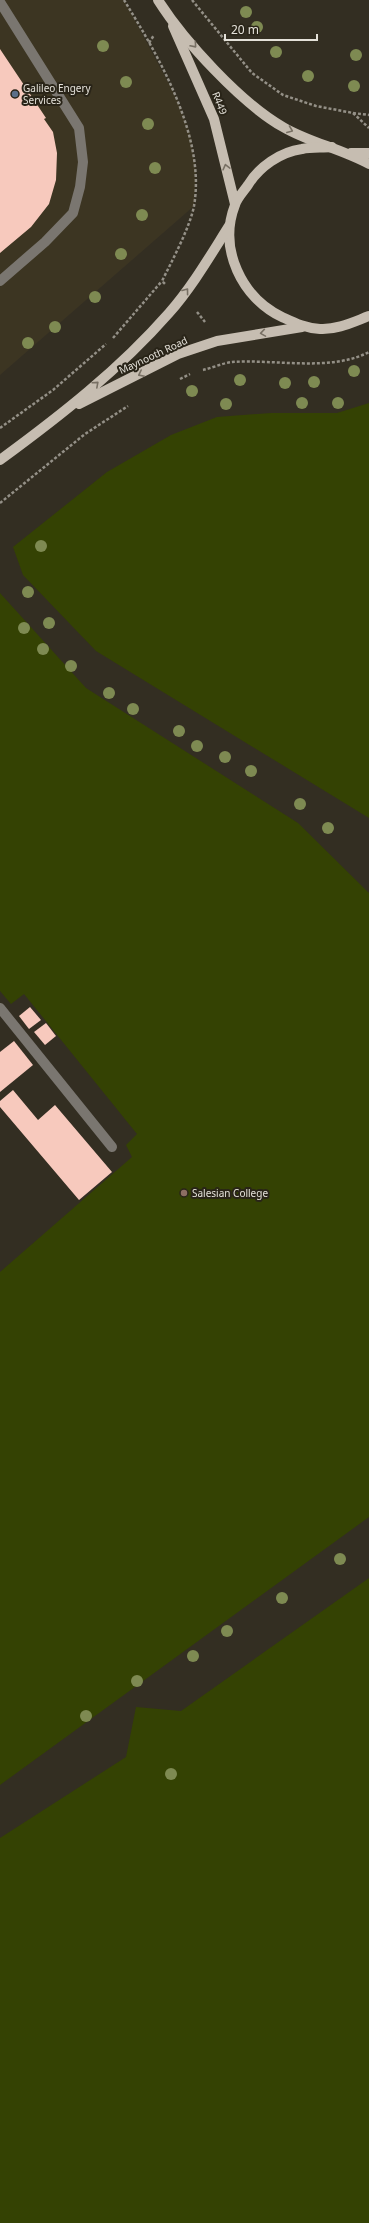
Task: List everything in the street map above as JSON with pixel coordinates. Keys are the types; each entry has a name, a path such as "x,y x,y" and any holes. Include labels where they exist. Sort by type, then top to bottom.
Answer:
{"main road":[{"name":"R449","path":"158,0 168,16 214,119 235,204"},
{"name":"R449","path":"168,16 216,71 253,106 283,128 332,147"},
{"path":"369,164 349,153 332,147 301,149 270,162 254,175 235,204 229,226 231,256 243,284 269,311 302,327 320,329 346,325 369,316"},
{"path":"349,153 369,153"},
{"name":"Maynooth Road","path":"0,460 67,410 118,365 170,312 199,274 229,226"},
{"name":"Maynooth Road","path":"67,410 178,354 217,341 302,327"}],"lane":[{"path":"0,2 79,128 83,162 80,188 73,213 45,242 0,281"},
{"path":"0,1008 112,1147"}],"path":[{"path":"0,428 53,390 112,339 162,281 175,254 194,206 196,171 190,133 177,99 124,0"},
{"path":"192,0 252,73 283,95 316,106 369,116"},
{"path":"353,113 369,128"},
{"path":"162,281 169,288"},
{"path":"199,372 231,362 278,361 307,364 357,358 369,352"},
{"path":"174,382 192,374"},
{"path":"0,503 85,434 130,404"}],"shaded area":[{"path":"0,0 124,0 177,99 190,133 196,171 194,206 0,375"}],"green space":[{"path":"369,403 369,818 96,651 23,575 13,547 107,472 171,435 217,417 271,413 337,413"},
{"name":"Salesian College","path":"0,593 86,688 298,823 369,893 369,1517 0,1785 0,1272 132,1157 126,1145 137,1134 24,994 11,1004 0,991"},
{"path":"369,1578 369,2223 0,2223 0,1838 126,1757 136,1707 181,1711"}],"building":[{"path":"0,49 46,118 44,119 53,132 57,153 56,180 49,204 31,227 0,253"},
{"path":"30,1007 41,1020 29,1029 19,1016"},
{"path":"46,1023 56,1036 45,1045 34,1032"},
{"path":"14,1041 33,1065 0,1092 0,1052"},
{"path":"13,1090 38,1120 55,1105 112,1172 79,1200 0,1107 0,1101"}],"place":[{"name":"Galileo Engery Services","path":"15,94"},
{"name":"Salesian College","path":"184,1193"}]}
